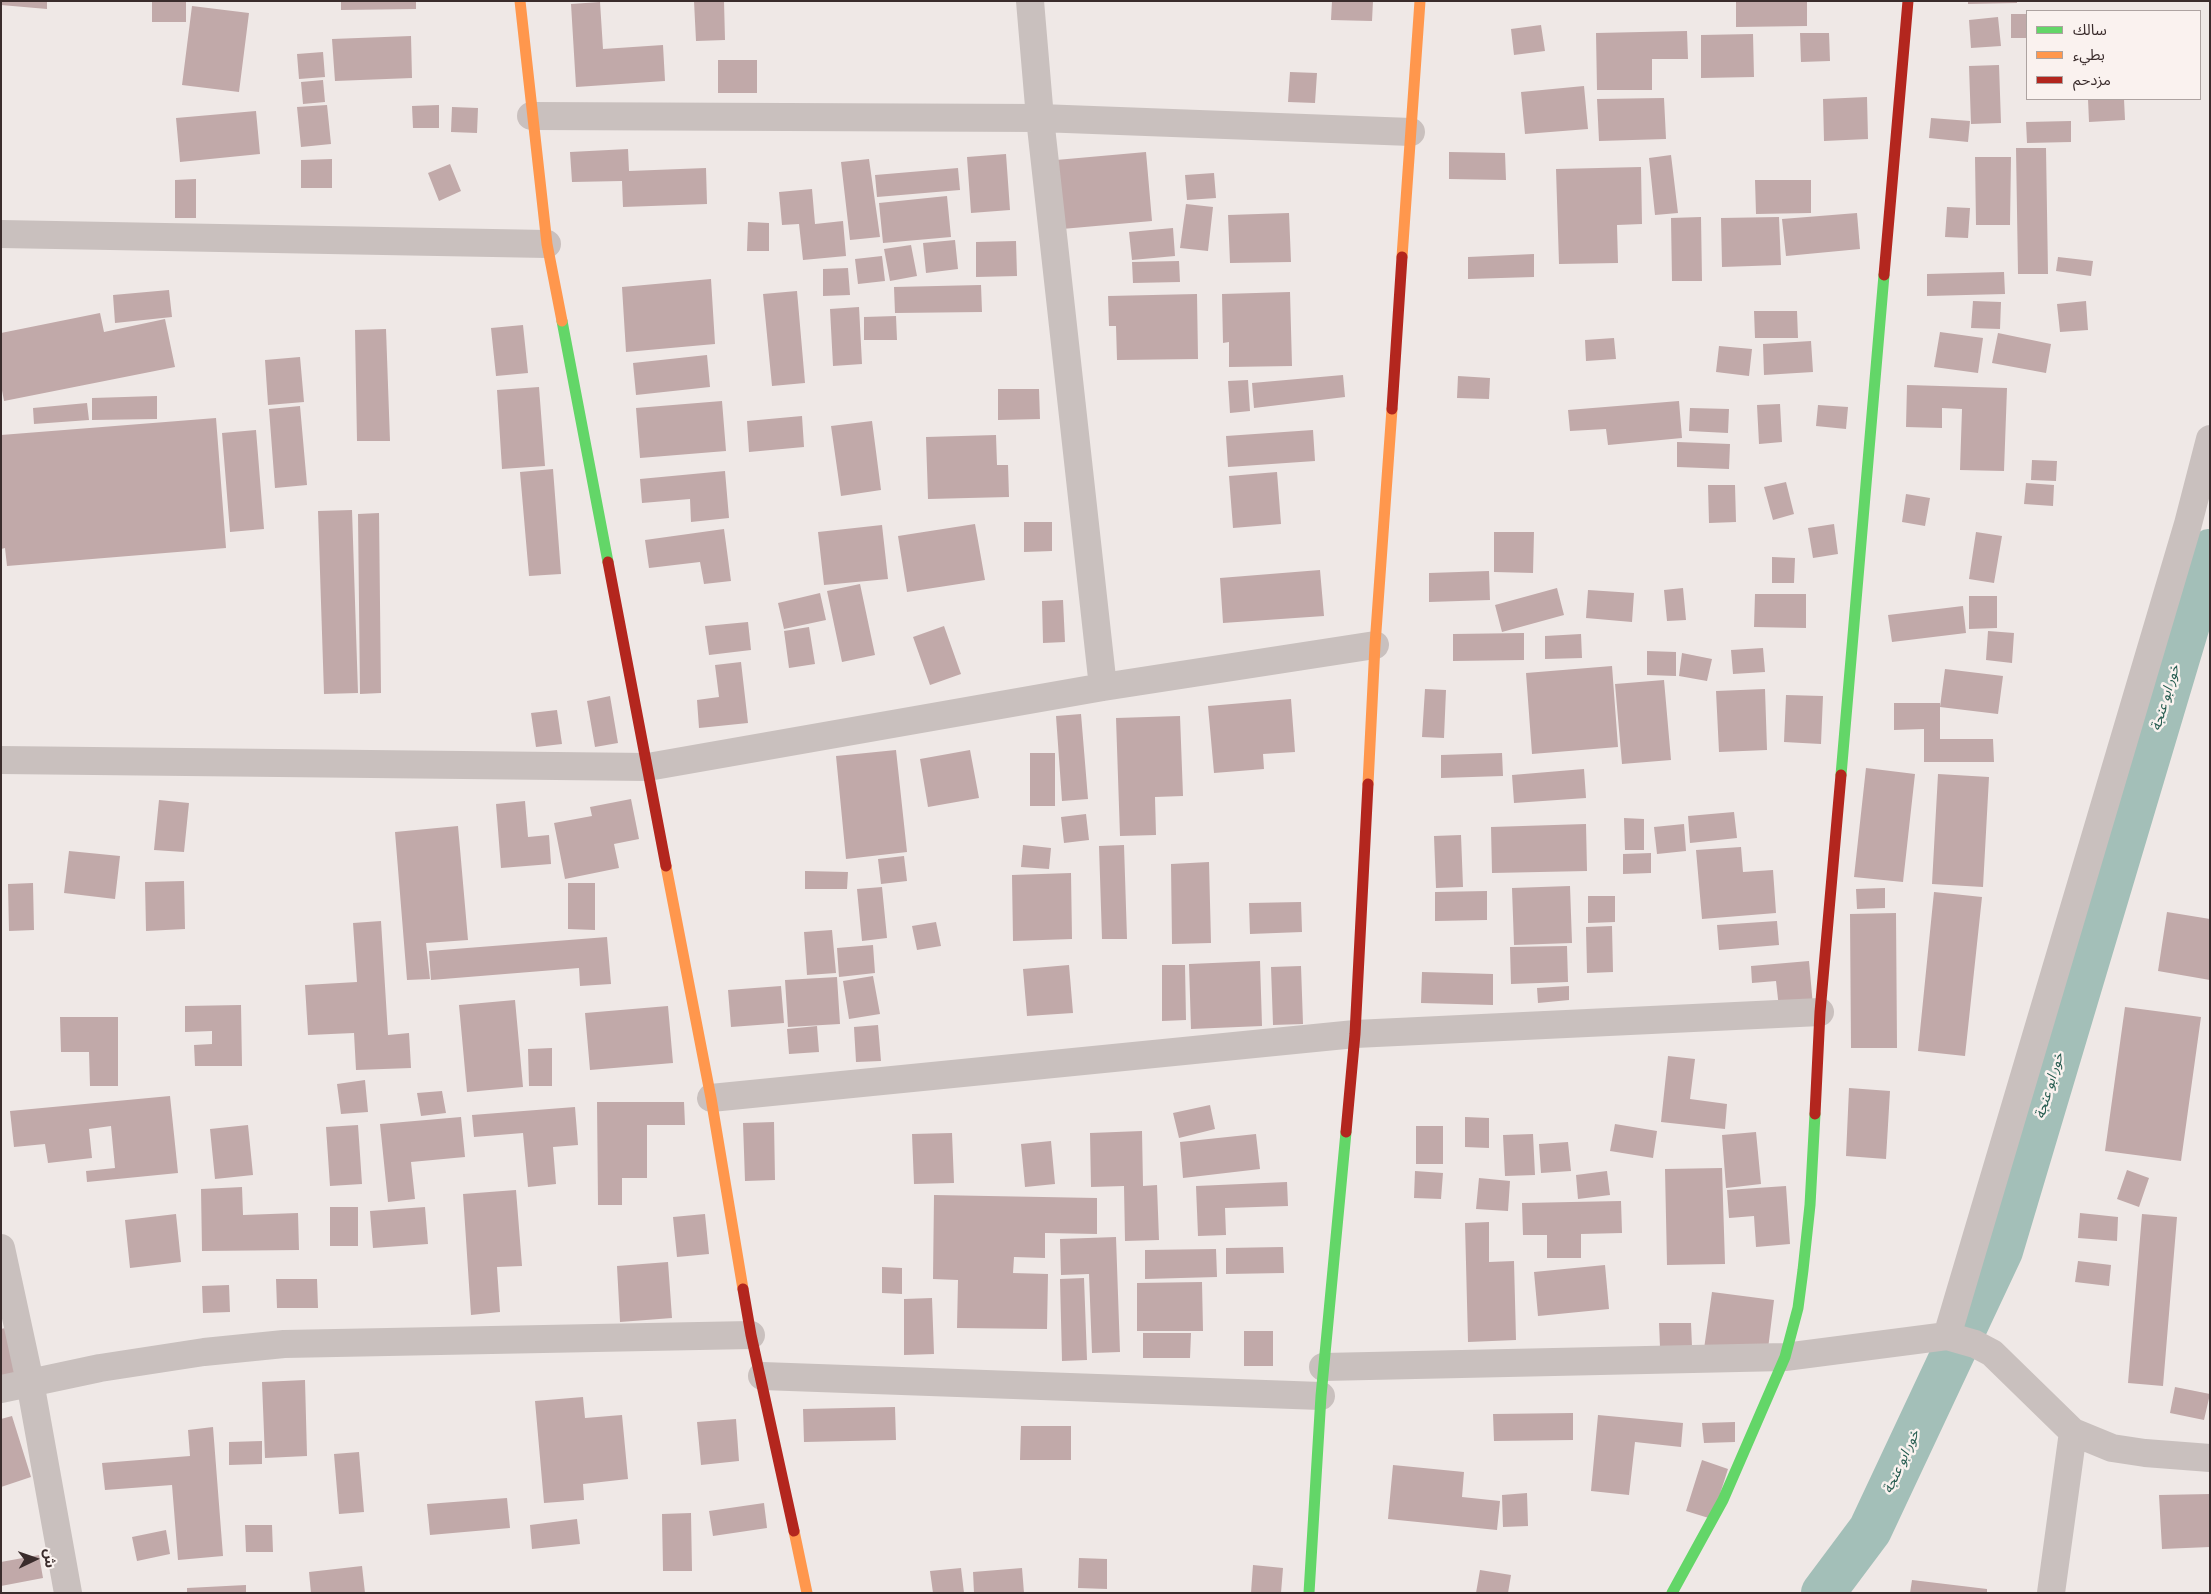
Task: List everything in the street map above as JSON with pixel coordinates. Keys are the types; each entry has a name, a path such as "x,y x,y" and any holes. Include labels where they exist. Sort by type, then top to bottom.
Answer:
{"street":[{"path":"520,1 531,116 547,244 710,1098 751,1335 762,1376 807,1593"},
{"path":"1030,1 1040,118 1103,687"},
{"path":"1309,1593 1321,1396 1355,1034 1375,645 1420,1"},
{"path":"1672,1593 1722,1500 1785,1357 1798,1308 1810,1205 1820,1012 1908,1"},
{"path":"531,116 1040,118 1411,132"},
{"path":"1,234 547,244"},
{"path":"1947,1336 2188,524 2210,439"},
{"path":"1,760 648,767 1103,687 1375,645"},
{"path":"710,1098 1355,1034 1820,1012"},
{"path":"1,1248 30,1382 68,1593"},
{"path":"1,1389 100,1368 195,1354 284,1344 751,1335"},
{"path":"1324,1367 1785,1357 1947,1336 1975,1344 1992,1353 2073,1432 2112,1448 2145,1453 2210,1458"},
{"path":"762,1376 1321,1396"},
{"path":"2051,1593 2073,1432"}],"building":[{"path":"1,1 47,1 47,9 1,5"},
{"path":"152,1 186,1 186,22 152,22"},
{"path":"341,1 416,1 416,9 341,10"},
{"path":"694,1 724,1 725,40 696,41"},
{"path":"1332,1 1373,1 1372,21 1331,20"},
{"path":"1736,1 1807,1 1807,26 1736,27"},
{"path":"1968,1 2017,1 2017,3 1968,4"},
{"path":"600,2 603,49 663,45 665,81 576,87 571,4"},
{"path":"192,6 249,13 239,92 182,85"},
{"path":"2011,14 2026,14 2026,38 2011,38"},
{"path":"1998,17 2001,46 1971,48 1969,20"},
{"path":"1541,25 1545,51 1514,55 1511,29"},
{"path":"1687,31 1688,59 1652,59 1652,90 1597,90 1596,33"},
{"path":"1800,33 1829,33 1830,61 1801,62"},
{"path":"1753,34 1754,77 1701,78 1701,35"},
{"path":"411,36 412,78 335,81 332,39"},
{"path":"323,52 325,77 299,79 297,54"},
{"path":"718,60 757,60 757,93 718,93"},
{"path":"1999,65 2001,123 1971,124 1969,66"},
{"path":"1290,72 1317,73 1315,103 1288,102"},
{"path":"323,80 325,102 303,104 301,82"},
{"path":"1584,86 1588,129 1525,134 1521,92"},
{"path":"1867,97 1868,139 1824,141 1823,99"},
{"path":"1664,98 1666,139 1599,141 1597,99"},
{"path":"2088,100 2124,100 2125,120 2089,122"},
{"path":"327,105 331,144 301,147 297,107"},
{"path":"439,105 439,128 413,128 412,106"},
{"path":"452,107 478,108 477,133 451,132"},
{"path":"256,111 260,154 180,162 176,118"},
{"path":"1931,118 1970,121 1968,142 1929,138"},
{"path":"2071,121 2071,142 2027,143 2026,122"},
{"path":"2016,148 2046,148 2048,274 2018,274"},
{"path":"628,149 629,171 706,168 707,204 623,207 622,181 572,182 570,152"},
{"path":"1146,152 1152,221 1062,229 1056,160"},
{"path":"1449,152 1505,153 1506,180 1449,179"},
{"path":"1006,154 1010,210 971,213 967,157"},
{"path":"1671,155 1678,213 1655,215 1649,158"},
{"path":"1975,157 2011,157 2010,225 1976,225"},
{"path":"332,159 332,188 301,188 301,160"},
{"path":"869,159 880,237 850,240 841,162"},
{"path":"450,164 461,191 439,201 428,173"},
{"path":"1641,167 1642,224 1617,225 1618,263 1559,264 1556,169"},
{"path":"958,168 960,190 877,197 875,175"},
{"path":"1214,173 1216,198 1187,200 1185,175"},
{"path":"196,179 196,218 175,218 175,180"},
{"path":"1755,180 1811,180 1811,213 1756,214"},
{"path":"812,189 815,224 843,221 846,256 803,260 799,224 782,225 779,192"},
{"path":"947,196 951,237 883,243 879,203"},
{"path":"1186,204 1213,207 1208,251 1180,248"},
{"path":"1947,207 1970,208 1968,238 1945,237"},
{"path":"1289,213 1291,262 1230,263 1228,215"},
{"path":"1857,213 1860,249 1786,256 1782,219"},
{"path":"1701,217 1702,281 1672,281 1671,218"},
{"path":"1779,217 1781,265 1722,267 1721,218"},
{"path":"748,222 769,223 769,251 747,251"},
{"path":"1173,228 1175,256 1132,260 1129,232"},
{"path":"955,240 958,269 926,273 923,243"},
{"path":"1016,241 1017,276 976,277 976,242"},
{"path":"911,245 917,276 890,281 884,249"},
{"path":"1534,254 1534,277 1468,279 1468,257"},
{"path":"882,256 885,281 858,284 855,259"},
{"path":"2058,257 2093,261 2091,276 2056,271"},
{"path":"1179,261 1180,282 1133,283 1132,262"},
{"path":"848,268 850,295 823,296 823,269"},
{"path":"2004,272 2005,294 1927,296 1927,274"},
{"path":"711,279 715,344 626,352 622,287"},
{"path":"981,285 982,312 895,313 894,287"},
{"path":"169,290 172,317 115,323 113,295"},
{"path":"797,291 805,383 772,386 763,294"},
{"path":"1290,292 1292,366 1229,367 1229,342 1223,343 1222,294"},
{"path":"1197,294 1198,359 1117,360 1116,326 1109,326 1108,296"},
{"path":"1973,301 2001,302 2000,329 1971,328"},
{"path":"2086,301 2088,330 2060,332 2057,304"},
{"path":"859,307 862,364 833,366 830,309"},
{"path":"1754,311 1797,311 1798,338 1755,338"},
{"path":"100,313 104,332 165,319 175,367 4,401 1,385 1,333"},
{"path":"896,316 897,340 864,340 864,317"},
{"path":"523,325 528,373 496,376 491,328"},
{"path":"386,329 390,441 357,441 355,330"},
{"path":"1940,332 1983,338 1978,373 1934,367"},
{"path":"1998,333 2051,344 2046,373 1992,363"},
{"path":"1614,338 1616,359 1586,361 1585,340"},
{"path":"1811,341 1813,372 1764,375 1763,344"},
{"path":"1719,346 1752,349 1749,376 1716,372"},
{"path":"707,355 710,387 636,395 633,363"},
{"path":"300,357 304,402 268,405 265,360"},
{"path":"1343,375 1345,397 1254,408 1252,383"},
{"path":"1458,376 1490,378 1489,399 1457,398"},
{"path":"1248,380 1250,411 1230,413 1228,381"},
{"path":"1907,385 2007,388 2004,471 1960,470 1962,409 1942,408 1942,428 1906,427"},
{"path":"539,387 545,466 502,469 497,390"},
{"path":"998,389 1039,389 1040,419 998,420"},
{"path":"157,396 157,419 92,420 92,398"},
{"path":"722,401 726,451 640,458 636,408"},
{"path":"1679,401 1682,438 1608,445 1606,429 1570,431 1568,410"},
{"path":"87,403 89,420 34,424 33,408"},
{"path":"1780,404 1782,442 1759,444 1757,405"},
{"path":"1818,405 1848,407 1846,429 1816,426"},
{"path":"300,406 307,485 275,488 269,409"},
{"path":"1690,408 1729,409 1728,433 1689,431"},
{"path":"802,416 804,447 749,452 747,421"},
{"path":"216,418 226,548 7,566 5,548 1,549 1,435"},
{"path":"872,421 881,490 841,496 831,426"},
{"path":"256,430 264,529 230,532 222,433"},
{"path":"1313,430 1315,461 1228,467 1226,436"},
{"path":"996,435 997,465 1008,465 1009,497 928,499 926,437"},
{"path":"1677,442 1730,444 1729,469 1677,467"},
{"path":"2032,460 2057,461 2056,481 2031,480"},
{"path":"553,469 561,574 529,576 520,472"},
{"path":"725,471 729,518 691,522 690,499 642,503 640,479"},
{"path":"1277,472 1281,524 1233,528 1229,476"},
{"path":"1786,482 1794,514 1773,520 1764,487"},
{"path":"2026,483 2054,485 2053,506 2024,504"},
{"path":"1708,485 1735,485 1736,522 1709,523"},
{"path":"1906,494 1930,498 1925,526 1902,522"},
{"path":"352,510 358,693 324,694 318,511"},
{"path":"379,513 381,693 360,694 358,514"},
{"path":"1024,522 1052,522 1052,551 1024,552"},
{"path":"975,524 985,580 907,592 898,536"},
{"path":"1834,524 1838,554 1813,558 1808,528"},
{"path":"882,525 888,579 824,585 818,532"},
{"path":"724,529 731,581 704,584 700,562 649,568 645,540"},
{"path":"1494,532 1534,532 1533,573 1494,572"},
{"path":"1976,532 2002,536 1994,583 1969,579"},
{"path":"1772,557 1795,558 1794,583 1772,583"},
{"path":"1320,570 1324,616 1223,623 1220,578"},
{"path":"1489,571 1490,600 1429,602 1429,573"},
{"path":"860,584 875,655 842,662 827,591"},
{"path":"1557,588 1564,615 1502,632 1495,605"},
{"path":"1683,588 1686,620 1667,621 1664,590"},
{"path":"1588,590 1634,593 1632,622 1586,618"},
{"path":"820,593 826,620 784,629 778,603"},
{"path":"1755,594 1806,594 1806,628 1754,627"},
{"path":"1969,596 1997,596 1997,628 1969,629"},
{"path":"1063,600 1065,642 1043,643 1042,601"},
{"path":"1963,606 1966,633 1892,642 1888,615"},
{"path":"748,622 751,650 709,655 705,626"},
{"path":"944,626 961,674 930,685 913,637"},
{"path":"809,627 815,664 789,668 784,631"},
{"path":"1988,631 2014,633 2012,663 1986,660"},
{"path":"1524,633 1524,660 1453,661 1453,634"},
{"path":"1581,634 1582,658 1545,659 1545,636"},
{"path":"1763,648 1765,672 1733,674 1731,650"},
{"path":"1647,651 1676,652 1676,676 1647,675"},
{"path":"1682,653 1712,659 1707,681 1679,676"},
{"path":"741,662 748,723 699,728 697,700 719,697 715,665"},
{"path":"1612,666 1618,747 1532,754 1526,673"},
{"path":"1945,669 2003,676 1998,714 1940,707"},
{"path":"1664,680 1671,760 1622,764 1615,684"},
{"path":"1425,689 1446,690 1444,738 1422,737"},
{"path":"1765,689 1767,750 1719,752 1716,691"},
{"path":"1786,695 1823,696 1821,744 1784,742"},
{"path":"610,696 618,743 595,747 587,701"},
{"path":"1291,699 1295,752 1263,754 1264,769 1214,773 1208,706"},
{"path":"1894,703 1940,703 1940,739 1993,739 1994,762 1924,762 1924,729 1894,730"},
{"path":"557,710 562,744 536,747 531,713"},
{"path":"1081,714 1088,799 1062,801 1056,716"},
{"path":"1180,716 1183,796 1155,797 1156,835 1120,836 1116,718"},
{"path":"896,750 907,852 846,859 836,756"},
{"path":"970,750 979,798 928,807 920,759"},
{"path":"1030,753 1055,753 1055,806 1030,806"},
{"path":"1502,753 1503,776 1441,778 1441,755"},
{"path":"1866,768 1915,774 1903,882 1854,877"},
{"path":"1584,769 1586,798 1514,803 1512,775"},
{"path":"1938,774 1989,777 1983,887 1932,884"},
{"path":"631,799 639,839 614,844 619,868 565,879 554,823 592,816 590,807"},
{"path":"159,800 189,803 184,852 154,850"},
{"path":"525,801 528,837 549,835 551,864 501,868 496,804"},
{"path":"1734,812 1737,838 1690,843 1688,816"},
{"path":"1086,814 1089,840 1064,843 1061,817"},
{"path":"1624,818 1644,819 1644,850 1625,850"},
{"path":"1586,824 1587,871 1492,873 1491,827"},
{"path":"1684,824 1686,851 1657,854 1654,827"},
{"path":"458,826 468,940 426,943 430,979 407,980 395,832"},
{"path":"1461,835 1463,887 1436,888 1434,836"},
{"path":"1023,845 1051,848 1049,869 1021,867"},
{"path":"1124,845 1127,939 1102,939 1099,846"},
{"path":"1741,847 1743,872 1773,870 1776,913 1702,919 1696,850"},
{"path":"69,851 120,856 115,899 64,893"},
{"path":"1651,853 1651,873 1623,874 1623,854"},
{"path":"904,856 907,881 881,884 878,859"},
{"path":"1209,862 1211,943 1172,944 1171,864"},
{"path":"805,871 848,872 847,889 805,889"},
{"path":"1071,873 1072,939 1013,941 1012,875"},
{"path":"184,881 185,929 146,931 145,882"},
{"path":"33,883 34,930 9,931 8,884"},
{"path":"568,883 595,883 595,930 568,929"},
{"path":"1570,886 1572,943 1514,945 1512,888"},
{"path":"882,887 887,938 862,941 857,889"},
{"path":"1885,888 1885,908 1857,909 1856,889"},
{"path":"1487,891 1487,920 1435,921 1435,892"},
{"path":"1934,892 1982,897 1965,1056 1918,1051"},
{"path":"1588,896 1615,896 1615,922 1588,923"},
{"path":"1301,902 1302,932 1250,934 1249,903"},
{"path":"2167,912 2210,919 2210,980 2158,971"},
{"path":"1896,913 1897,1048 1851,1048 1850,914"},
{"path":"381,921 388,1035 409,1033 411,1068 356,1070 354,1033 308,1035 305,985 357,982 353,923"},
{"path":"1777,921 1779,945 1719,950 1717,925"},
{"path":"936,922 941,946 917,950 912,926"},
{"path":"1612,926 1613,972 1587,973 1586,927"},
{"path":"832,930 836,973 807,975 804,932"},
{"path":"607,937 611,984 580,986 579,968 431,980 429,951"},
{"path":"873,945 875,973 839,977 837,948"},
{"path":"1567,946 1568,982 1511,984 1510,947"},
{"path":"1260,961 1262,1026 1191,1029 1189,964"},
{"path":"1809,961 1813,1006 1779,1008 1776,981 1752,983 1751,966"},
{"path":"1069,965 1073,1013 1027,1016 1023,969"},
{"path":"1162,965 1185,965 1186,1020 1162,1021"},
{"path":"1301,966 1303,1024 1273,1025 1271,967"},
{"path":"1422,972 1493,974 1493,1005 1421,1003"},
{"path":"873,976 880,1014 849,1019 843,981"},
{"path":"837,977 840,1024 788,1027 785,980"},
{"path":"781,986 784,1023 731,1027 728,990"},
{"path":"1569,986 1569,1000 1538,1003 1537,988"},
{"path":"515,1000 523,1087 467,1092 459,1005"},
{"path":"241,1005 242,1066 195,1066 194,1045 212,1044 212,1031 185,1032 185,1006"},
{"path":"668,1006 673,1063 590,1070 585,1013"},
{"path":"2125,1007 2201,1017 2181,1161 2105,1151"},
{"path":"60,1017 118,1017 118,1086 90,1086 89,1052 61,1052"},
{"path":"878,1025 881,1061 856,1062 854,1027"},
{"path":"817,1026 819,1052 789,1054 787,1029"},
{"path":"552,1048 552,1086 529,1086 528,1049"},
{"path":"1668,1056 1695,1059 1690,1099 1727,1104 1725,1129 1661,1122"},
{"path":"365,1080 368,1112 341,1114 337,1084"},
{"path":"1849,1088 1890,1091 1886,1159 1846,1156"},
{"path":"442,1091 446,1113 421,1116 417,1093"},
{"path":"170,1096 178,1173 87,1182 86,1171 115,1168 111,1126 89,1129 92,1158 48,1163 45,1144 14,1147 10,1111"},
{"path":"597,1102 684,1102 685,1125 647,1125 647,1178 622,1178 622,1205 598,1205"},
{"path":"1210,1105 1215,1129 1179,1138 1173,1113"},
{"path":"575,1107 578,1145 553,1147 556,1184 528,1187 523,1133 474,1137 472,1115"},
{"path":"461,1117 465,1157 411,1162 415,1199 388,1202 380,1124"},
{"path":"1465,1117 1489,1118 1489,1148 1465,1147"},
{"path":"774,1122 775,1180 745,1181 743,1123"},
{"path":"1615,1124 1657,1131 1653,1158 1610,1151"},
{"path":"248,1125 253,1175 215,1179 210,1129"},
{"path":"358,1125 362,1184 330,1186 326,1127"},
{"path":"1416,1126 1443,1126 1443,1164 1416,1164"},
{"path":"1142,1131 1143,1186 1157,1185 1159,1240 1125,1241 1124,1186 1091,1187 1090,1133"},
{"path":"1756,1132 1761,1184 1726,1188 1722,1135"},
{"path":"952,1133 954,1183 914,1184 912,1134"},
{"path":"1256,1134 1260,1169 1183,1178 1180,1142"},
{"path":"1533,1134 1535,1175 1505,1176 1503,1135"},
{"path":"1051,1141 1055,1184 1025,1187 1021,1144"},
{"path":"1568,1142 1571,1171 1541,1173 1539,1144"},
{"path":"1722,1168 1725,1264 1667,1265 1665,1169"},
{"path":"2127,1170 2149,1178 2139,1207 2117,1199"},
{"path":"1415,1171 1443,1173 1441,1199 1414,1198"},
{"path":"1607,1171 1610,1195 1578,1199 1576,1175"},
{"path":"1479,1178 1510,1181 1508,1211 1476,1209"},
{"path":"1287,1182 1288,1206 1225,1208 1226,1235 1198,1236 1196,1186"},
{"path":"1786,1186 1790,1244 1756,1247 1754,1216 1729,1218 1727,1190"},
{"path":"242,1187 243,1215 298,1213 299,1250 202,1251 201,1189"},
{"path":"516,1190 522,1266 497,1267 500,1312 471,1315 463,1194"},
{"path":"934,1195 1097,1198 1097,1234 1045,1233 1045,1258 1014,1257 1013,1273 1048,1274 1047,1329 957,1328 958,1280 933,1279"},
{"path":"1621,1201 1622,1233 1581,1234 1581,1258 1547,1258 1547,1235 1523,1235 1522,1203"},
{"path":"330,1207 358,1207 358,1246 330,1246"},
{"path":"425,1207 428,1244 373,1248 370,1211"},
{"path":"2080,1213 2118,1217 2117,1241 2078,1238"},
{"path":"176,1214 181,1262 130,1268 125,1220"},
{"path":"705,1214 709,1254 677,1257 673,1217"},
{"path":"2142,1214 2177,1217 2163,1386 2128,1383"},
{"path":"1489,1222 1489,1262 1514,1261 1516,1340 1468,1342 1465,1223"},
{"path":"1116,1237 1120,1352 1092,1353 1089,1274 1061,1275 1060,1239"},
{"path":"1283,1247 1284,1273 1226,1274 1226,1248"},
{"path":"1216,1249 1217,1277 1145,1279 1145,1250"},
{"path":"2078,1261 2111,1265 2109,1286 2075,1282"},
{"path":"668,1262 672,1318 620,1322 617,1266"},
{"path":"1605,1265 1609,1309 1538,1316 1534,1272"},
{"path":"882,1267 902,1268 902,1294 882,1293"},
{"path":"1084,1278 1087,1360 1062,1361 1060,1279"},
{"path":"276,1279 317,1279 318,1308 277,1308"},
{"path":"1202,1282 1203,1331 1137,1331 1137,1283"},
{"path":"229,1285 230,1312 203,1313 202,1286"},
{"path":"1712,1292 1774,1300 1767,1357 1704,1349"},
{"path":"932,1298 934,1354 904,1355 904,1299"},
{"path":"1659,1323 1691,1323 1692,1347 1660,1347"},
{"path":"5,1328 15,1375 1,1378 1,1329"},
{"path":"1244,1331 1273,1331 1273,1366 1244,1366"},
{"path":"1143,1333 1191,1333 1190,1358 1143,1358"},
{"path":"305,1380 307,1456 265,1458 262,1382"},
{"path":"2175,1387 2210,1394 2204,1420 2170,1413"},
{"path":"583,1397 585,1418 622,1415 628,1479 583,1484 584,1500 544,1503 535,1401"},
{"path":"895,1407 896,1440 804,1442 803,1409"},
{"path":"1573,1413 1573,1440 1494,1441 1493,1414"},
{"path":"1598,1415 1683,1423 1681,1447 1635,1442 1629,1495 1591,1491"},
{"path":"12,1416 31,1477 1,1487 1,1419"},
{"path":"736,1419 739,1461 701,1465 697,1422"},
{"path":"1735,1422 1735,1442 1704,1443 1702,1423"},
{"path":"1021,1426 1071,1426 1071,1460 1020,1460"},
{"path":"213,1427 223,1556 178,1560 172,1485 105,1490 102,1463 190,1456 188,1430"},
{"path":"262,1441 262,1464 229,1465 229,1442"},
{"path":"359,1452 364,1512 339,1514 334,1454"},
{"path":"1702,1460 1728,1469 1712,1519 1686,1511"},
{"path":"1393,1465 1464,1472 1462,1497 1500,1501 1497,1530 1388,1519"},
{"path":"1527,1493 1528,1526 1503,1527 1502,1495"},
{"path":"2210,1494 2210,1547 2162,1549 2159,1495"},
{"path":"507,1498 510,1528 430,1535 427,1504"},
{"path":"764,1503 767,1528 713,1536 709,1511"},
{"path":"691,1513 692,1571 663,1571 662,1514"},
{"path":"577,1519 580,1544 532,1549 530,1525"},
{"path":"245,1525 272,1525 273,1552 246,1552"},
{"path":"166,1530 170,1554 137,1561 132,1537"},
{"path":"39,1555 43,1578 1,1586 1,1562"},
{"path":"1079,1558 1107,1559 1107,1589 1078,1588"},
{"path":"1253,1565 1283,1568 1281,1593 1251,1593"},
{"path":"362,1566 365,1593 311,1593 309,1572"},
{"path":"961,1568 964,1593 933,1593 930,1571"},
{"path":"1022,1568 1024,1593 974,1593 973,1572"},
{"path":"1480,1570 1511,1575 1508,1593 1476,1593"},
{"path":"1912,1580 1987,1589 1987,1593 1910,1593"},
{"path":"246,1585 246,1593 187,1593 187,1588"}],"waterway":[{"name":"خور ابو عنجة","path":"1823,1593 1870,1530 2001,1251 2210,551"}],"traffic: fast":[{"path":"1841,775 1884,275"},
{"path":"562,321 608,562"},
{"path":"1672,1593 1723,1500 1785,1357 1798,1308 1803,1270 1810,1205 1815,1114"},
{"path":"1309,1593 1321,1396 1346,1132"}],"traffic: slow":[{"path":"520,1 547,244 562,321"},
{"path":"1402,257 1420,1"},
{"path":"1368,784 1375,645 1392,409"},
{"path":"666,866 711,1098 743,1289"},
{"path":"794,1531 807,1593"}],"traffic: jam":[{"path":"1884,275 1908,1"},
{"path":"1392,409 1402,257"},
{"path":"608,562 666,866"},
{"path":"1815,1114 1820,1012 1841,775"},
{"path":"1346,1132 1355,1034 1368,784"},
{"path":"743,1289 751,1335 794,1531"}]}
